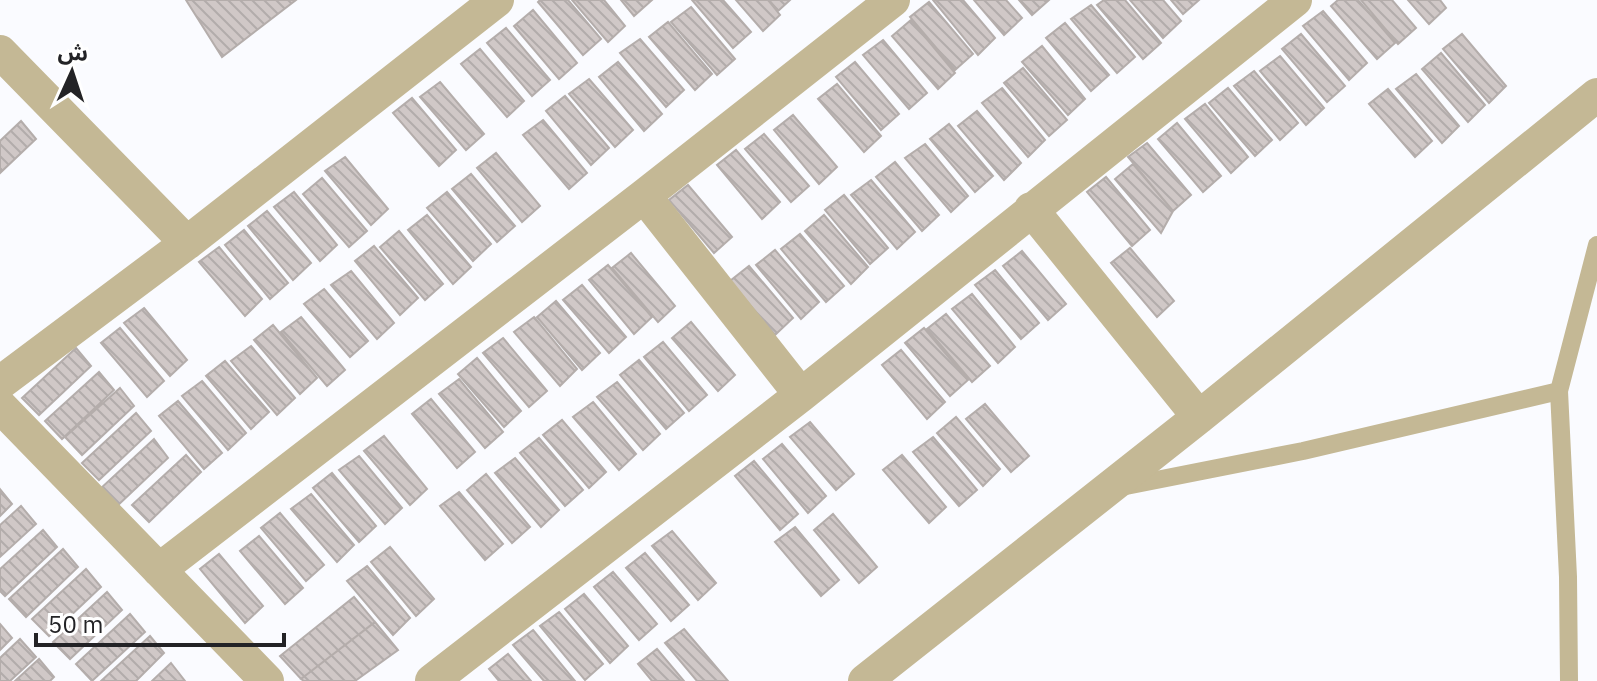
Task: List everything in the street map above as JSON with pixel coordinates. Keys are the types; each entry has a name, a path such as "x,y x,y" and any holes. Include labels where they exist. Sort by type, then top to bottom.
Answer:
{"street":[{"path":"0,383 187,243 497,0"},
{"path":"159,570 893,0"},
{"path":"432,681 801,395 1295,0"},
{"path":"0,52 187,243"},
{"path":"865,681 1199,417 1597,95"},
{"path":"644,196 801,395"},
{"path":"1031,209 1199,417"},
{"path":"0,406 267,681"}],"lane":[{"path":"1569,681 1568,577 1559,391 1597,245"},
{"path":"1107,490 1303,451 1559,391"}],"building":[{"path":"186,0 296,0 222,57"},
{"path":"568,0 601,39 583,55 538,2"},
{"path":"572,0 604,0 625,26 608,42"},
{"path":"621,0 652,0 634,16"},
{"path":"692,0 723,0 751,32 733,48"},
{"path":"736,0 768,0 780,15 763,31"},
{"path":"769,0 790,0 778,11"},
{"path":"933,0 963,0 995,38 978,55"},
{"path":"974,0 1006,0 1022,18 1004,35"},
{"path":"1019,0 1049,0 1032,15"},
{"path":"1104,0 1125,0 1161,43 1143,59 1097,5"},
{"path":"1130,0 1163,0 1181,21 1163,38"},
{"path":"1171,0 1199,0 1183,14"},
{"path":"1338,0 1358,0 1395,43 1377,59 1331,6"},
{"path":"1361,0 1392,0 1416,28 1398,44"},
{"path":"1408,0 1440,0 1446,8 1429,24"},
{"path":"929,2 973,54 955,70 910,17"},
{"path":"1091,5 1135,57 1117,73 1071,19"},
{"path":"691,7 735,59 717,75 671,22"},
{"path":"533,10 577,63 559,79 514,26"},
{"path":"1323,11 1367,63 1349,80 1303,26"},
{"path":"911,20 955,73 938,89 892,36"},
{"path":"668,22 712,74 695,90 649,37"},
{"path":"1065,23 1109,75 1091,91 1046,38"},
{"path":"506,28 550,80 532,96 487,43"},
{"path":"1301,34 1345,86 1327,102 1282,49"},
{"path":"1462,34 1506,86 1489,103 1443,49"},
{"path":"640,39 684,90 666,107 620,53"},
{"path":"883,40 927,93 909,109 863,55"},
{"path":"1042,46 1085,99 1068,115 1022,62"},
{"path":"480,49 524,101 507,117 461,64"},
{"path":"1441,53 1485,105 1468,122 1422,69"},
{"path":"1280,56 1324,108 1306,125 1260,71"},
{"path":"618,62 662,114 644,131 599,77"},
{"path":"855,62 899,114 881,130 836,77"},
{"path":"1023,68 1067,120 1049,136 1004,83"},
{"path":"1254,71 1298,123 1280,140 1234,86"},
{"path":"1416,74 1459,126 1442,143 1396,89"},
{"path":"589,79 633,130 615,147 569,94"},
{"path":"440,82 484,134 466,150 420,97"},
{"path":"837,84 881,136 864,152 818,99"},
{"path":"1002,88 1045,140 1028,157 982,103"},
{"path":"1228,88 1272,140 1255,156 1209,103"},
{"path":"1388,89 1432,141 1415,157 1369,104"},
{"path":"565,96 609,148 591,165 546,111"},
{"path":"412,98 456,150 439,166 393,113"},
{"path":"1205,104 1248,157 1231,173 1185,119"},
{"path":"977,111 1021,163 1004,180 958,126"},
{"path":"793,115 837,167 819,184 774,130"},
{"path":"543,120 587,173 569,189 523,135"},
{"path":"21,121 36,139 0,173 0,141"},
{"path":"1177,123 1221,176 1203,192 1158,139"},
{"path":"949,124 993,176 975,192 930,139"},
{"path":"764,134 809,186 791,202 745,149"},
{"path":"1147,143 1191,195 1173,211 1128,157"},
{"path":"925,144 968,196 951,212 905,158"},
{"path":"736,150 780,202 762,219 717,165"},
{"path":"496,153 540,206 522,222 477,168"},
{"path":"345,157 388,209 371,225 325,171"},
{"path":"895,162 939,215 922,231 876,177"},
{"path":"1133,164 1173,211 1161,233 1115,179"},
{"path":"471,174 515,226 497,242 452,189"},
{"path":"1106,177 1150,230 1132,246 1087,192"},
{"path":"322,178 367,231 349,247 303,194"},
{"path":"871,180 915,232 897,249 851,195"},
{"path":"688,185 732,237 714,253 669,200"},
{"path":"294,192 337,245 320,261 274,207"},
{"path":"447,192 491,244 473,261 427,208"},
{"path":"844,195 888,248 870,264 825,210"},
{"path":"267,211 311,263 293,280 248,226"},
{"path":"427,215 471,267 453,284 408,230"},
{"path":"824,215 868,267 851,284 805,231"},
{"path":"244,230 288,283 270,299 225,245"},
{"path":"399,231 443,284 425,300 380,247"},
{"path":"800,234 844,286 826,302 781,249"},
{"path":"374,246 418,298 400,315 355,261"},
{"path":"219,247 262,299 245,316 199,262"},
{"path":"1130,248 1174,301 1157,317 1111,263"},
{"path":"775,250 819,302 801,319 756,265"},
{"path":"1022,251 1066,304 1048,320 1003,266"},
{"path":"631,253 675,306 658,322 612,268"},
{"path":"608,265 652,317 634,334 589,280"},
{"path":"749,266 793,318 775,335 730,281"},
{"path":"995,270 1039,323 1021,339 975,285"},
{"path":"351,271 394,323 377,339 331,285"},
{"path":"582,285 626,337 609,353 563,300"},
{"path":"324,289 368,341 350,357 304,304"},
{"path":"972,294 1015,347 998,363 952,309"},
{"path":"556,301 600,353 582,370 537,317"},
{"path":"144,308 187,360 170,376 124,323"},
{"path":"946,314 990,366 972,382 927,329"},
{"path":"301,317 345,370 327,386 281,332"},
{"path":"534,317 577,369 560,386 514,332"},
{"path":"691,322 735,375 718,391 672,338"},
{"path":"273,325 317,378 300,394 254,340"},
{"path":"120,328 164,381 147,397 101,343"},
{"path":"924,328 968,380 950,396 905,343"},
{"path":"503,338 547,391 529,407 483,353"},
{"path":"663,342 707,395 689,411 644,357"},
{"path":"251,346 295,398 277,415 231,361"},
{"path":"76,348 91,366 39,415 22,398"},
{"path":"901,350 945,402 927,419 882,365"},
{"path":"477,358 521,411 504,427 458,374"},
{"path":"639,360 684,413 666,429 620,375"},
{"path":"225,361 269,412 251,429 206,376"},
{"path":"99,372 114,390 62,439 45,421"},
{"path":"459,379 503,432 485,448 439,394"},
{"path":"202,381 246,433 228,450 182,396"},
{"path":"617,382 660,434 643,450 597,397"},
{"path":"120,388 134,406 82,455 65,437"},
{"path":"431,399 475,452 457,468 412,414"},
{"path":"178,401 222,453 204,469 159,416"},
{"path":"593,402 636,454 619,470 573,417"},
{"path":"985,404 1029,456 1011,472 966,419"},
{"path":"136,413 151,431 99,480 82,463"},
{"path":"956,417 1000,469 983,486 937,433"},
{"path":"562,420 606,472 589,488 543,435"},
{"path":"810,422 854,474 836,490 790,437"},
{"path":"384,436 427,489 410,505 364,451"},
{"path":"933,437 977,490 959,506 913,452"},
{"path":"539,438 583,490 565,506 520,453"},
{"path":"154,439 168,458 116,507 100,489"},
{"path":"782,444 826,496 808,513 763,459"},
{"path":"186,455 201,472 149,522 132,505"},
{"path":"902,455 946,507 929,523 883,470"},
{"path":"359,456 402,508 385,524 339,470"},
{"path":"515,458 559,510 541,527 495,473"},
{"path":"754,461 798,514 780,530 735,476"},
{"path":"332,473 376,526 359,542 313,488"},
{"path":"486,474 530,527 512,543 467,490"},
{"path":"0,489 12,504 0,516"},
{"path":"459,492 503,544 485,560 440,506"},
{"path":"311,494 354,545 337,562 291,509"},
{"path":"21,506 36,524 0,557 0,525"},
{"path":"280,513 324,565 306,581 261,528"},
{"path":"833,514 877,567 859,583 814,530"},
{"path":"795,527 839,580 821,596 775,542"},
{"path":"43,530 57,547 5,596 0,591 0,569"},
{"path":"672,531 716,583 698,600 652,546"},
{"path":"259,536 303,588 285,604 240,551"},
{"path":"390,547 434,599 416,616 371,562"},
{"path":"63,549 78,567 26,617 9,599"},
{"path":"645,553 689,605 671,621 626,568"},
{"path":"219,554 263,606 245,623 200,569"},
{"path":"367,566 410,618 393,635 347,581"},
{"path":"86,569 101,587 49,636 32,619"},
{"path":"613,572 657,624 639,640 594,587"},
{"path":"107,592 122,610 70,659 53,642"},
{"path":"584,594 628,646 610,663 565,609"},
{"path":"354,597 375,622 301,679 280,656"},
{"path":"559,612 603,664 585,680 540,626"},
{"path":"130,614 145,632 92,681 76,664"},
{"path":"375,622 398,650 355,681 301,679"},
{"path":"0,624 12,638 0,650"},
{"path":"684,629 728,681 697,681 665,643"},
{"path":"533,630 575,681 544,681 513,645"},
{"path":"150,636 164,653 136,681 101,681"},
{"path":"20,639 36,657 10,681 0,681 0,658"},
{"path":"657,649 684,681 652,681 638,664"},
{"path":"508,654 531,681 499,681 489,669"},
{"path":"39,659 54,677 50,681 15,681"},
{"path":"171,663 185,681 152,681"}]}
